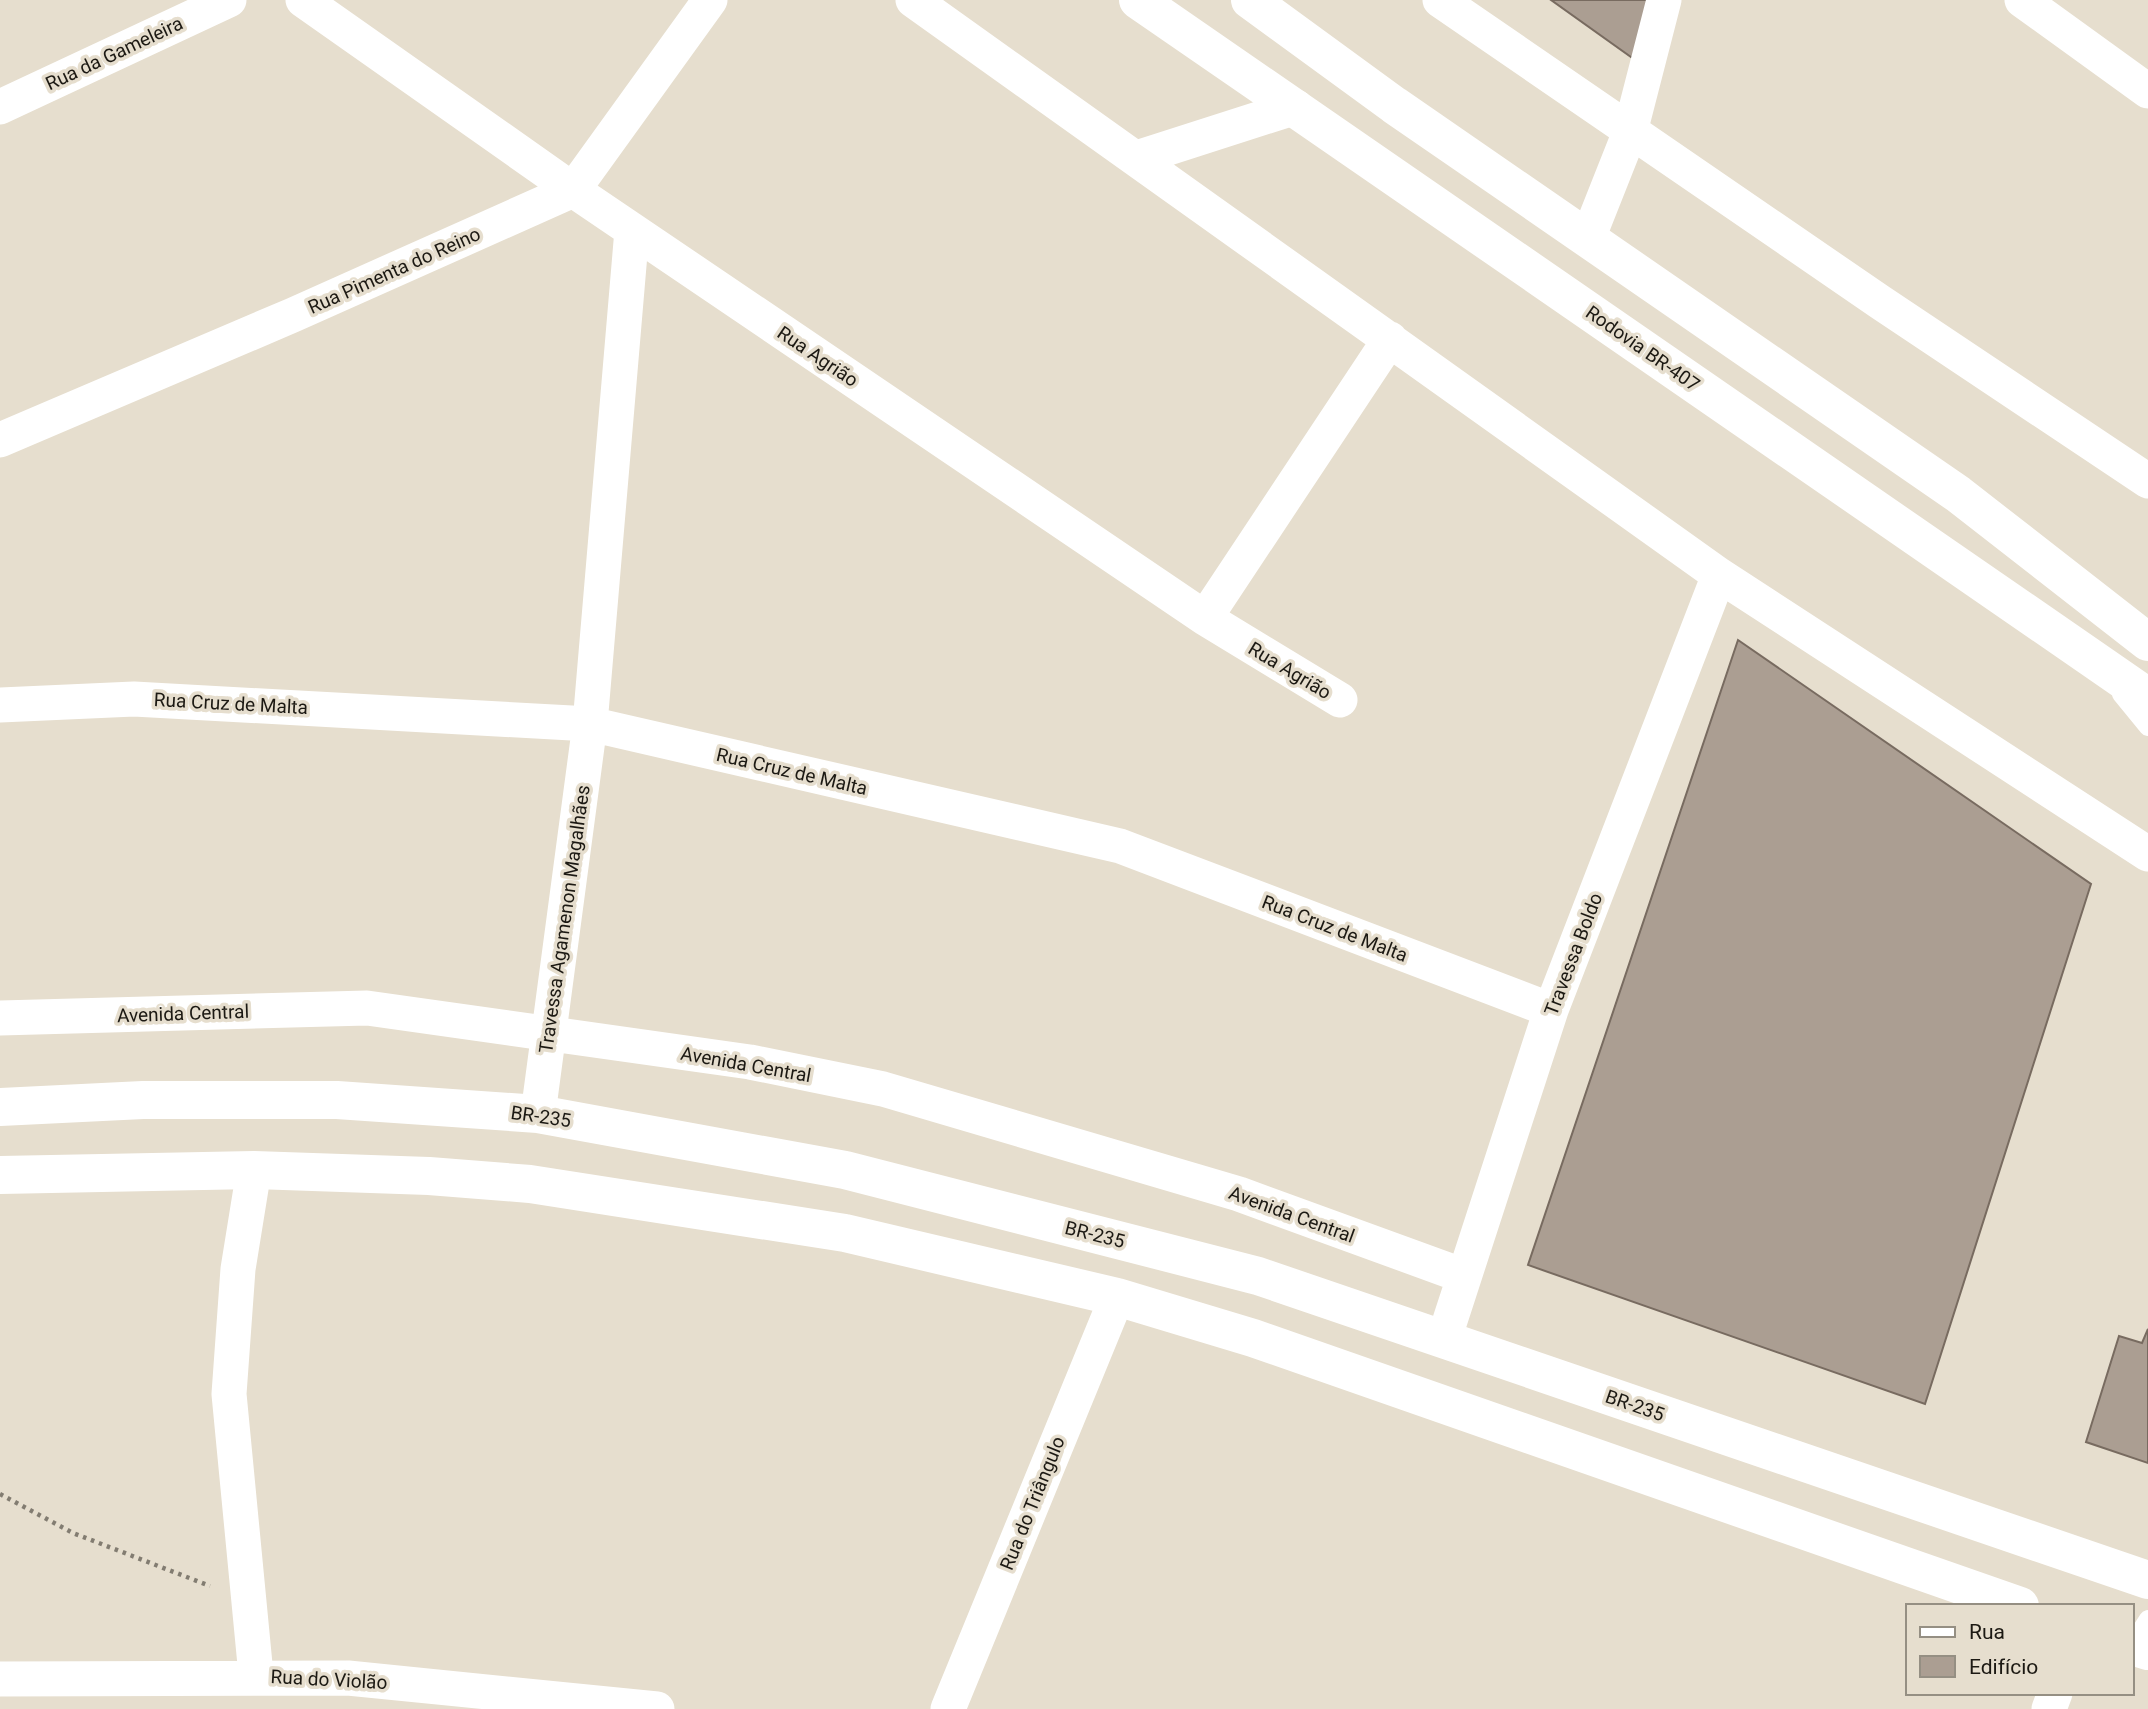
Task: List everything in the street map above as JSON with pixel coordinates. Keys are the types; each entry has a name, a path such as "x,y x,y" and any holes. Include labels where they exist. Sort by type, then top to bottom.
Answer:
{"main road":[{"name":"Rodovia BR-407","path":"1138,0 2148,697"},
{"path":"1250,0 1394,105 1958,494 2148,642"},
{"name":"BR-235","path":"0,1107 143,1100 337,1100 538,1114 845,1170 1258,1276 2148,1580"},
{"path":"0,1175 254,1170 429,1176 530,1184 699,1208 845,1233 1117,1297 1253,1338 2014,1604"}],"street":[{"name":"Rua da Gameleira","path":"0,107 229,0"},
{"name":"Rua Agrião","path":"303,0 573,190 1205,618 1340,700"},
{"path":"573,190 710,0"},
{"path":"913,0 1719,575 2148,854"},
{"path":"1440,0 1630,132 2148,481"},
{"path":"1588,238 1630,132 1664,0"},
{"path":"2022,0 2148,91"},
{"path":"1138,158 1296,107"},
{"name":"Rua Pimenta do Reino","path":"0,440 293,315 573,190"},
{"name":"Travessa Agamenon Magalhães","path":"538,1114 590,724 632,230"},
{"path":"1205,618 1390,339"},
{"name":"Travessa Boldo","path":"1444,1339 1551,1010 1719,575"},
{"name":"Rua Cruz de Malta","path":"0,705 134,699 590,724 1120,846 1551,1010"},
{"name":"Avenida Central","path":"0,1018 367,1008 750,1062 883,1089 1239,1194 1464,1276"},
{"path":"254,1170 238,1269 229,1394 256,1675"},
{"name":"Rua do Triângulo","path":"948,1709 1117,1297"},
{"name":"Rua do Violão","path":"0,1678 256,1675 348,1678 657,1709"}],"lane":[{"path":"2097,664 2148,727"},
{"path":"2134,1642 2148,1619"}],"path":[{"path":"0,1494 73,1533 153,1566 250,1600"}],"building":[{"path":"1551,0 1650,0 1638,62"},
{"path":"1738,640 2091,884 1925,1404 1528,1265"},
{"path":"2148,1329 2148,1463 2086,1442 2119,1336 2142,1343"}]}
